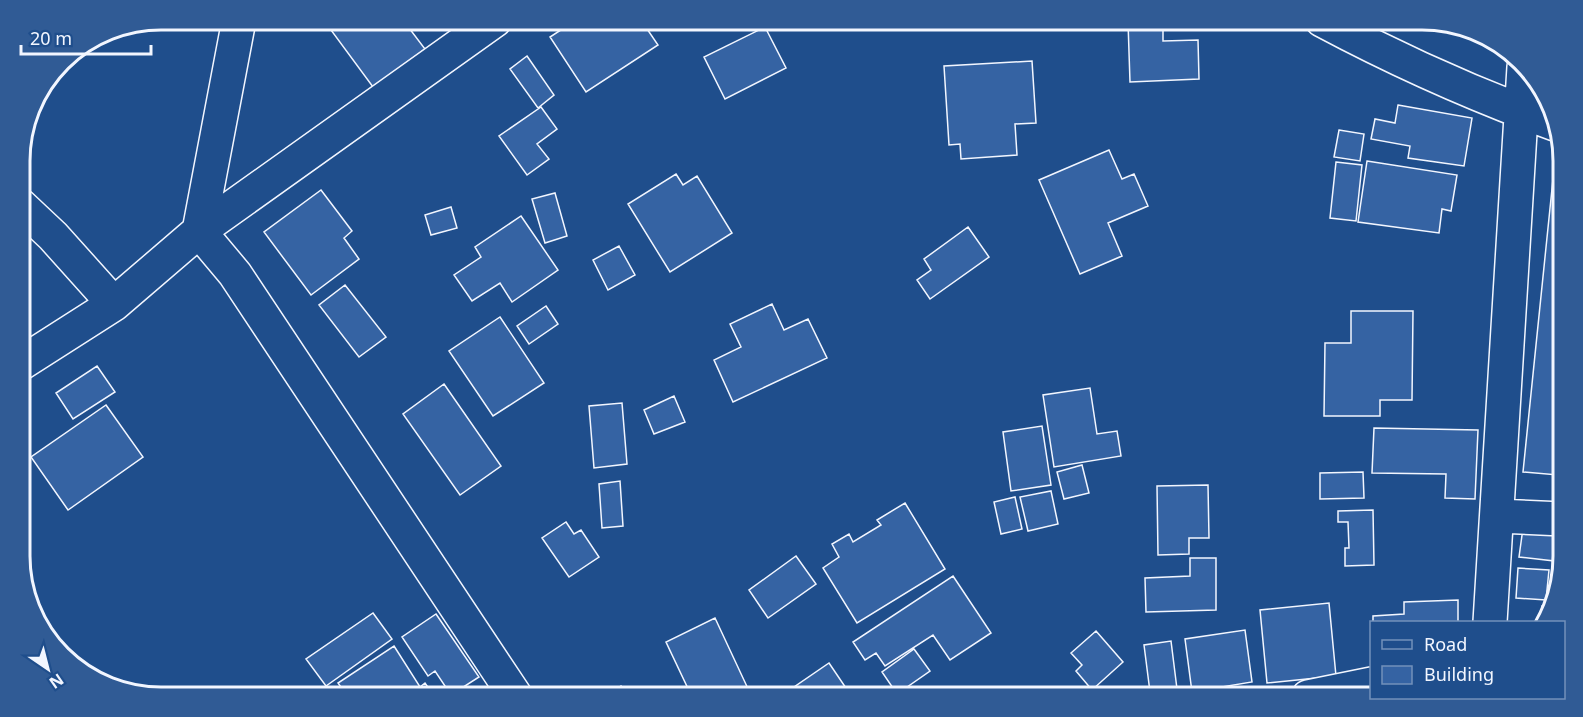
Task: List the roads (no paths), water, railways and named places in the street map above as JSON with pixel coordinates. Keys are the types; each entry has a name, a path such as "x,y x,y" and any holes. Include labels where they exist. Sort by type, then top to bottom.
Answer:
{"street":[{"path":"199,231 237,30"},
{"path":"30,358 114,304 199,231 481,30"},
{"path":"1341,30 1387,54 1547,121"},
{"path":"1490,621 1523,78"},
{"path":"30,215 114,304"},
{"path":"199,231 235,274 509,687"},
{"path":"1497,516 1553,519"}]}
